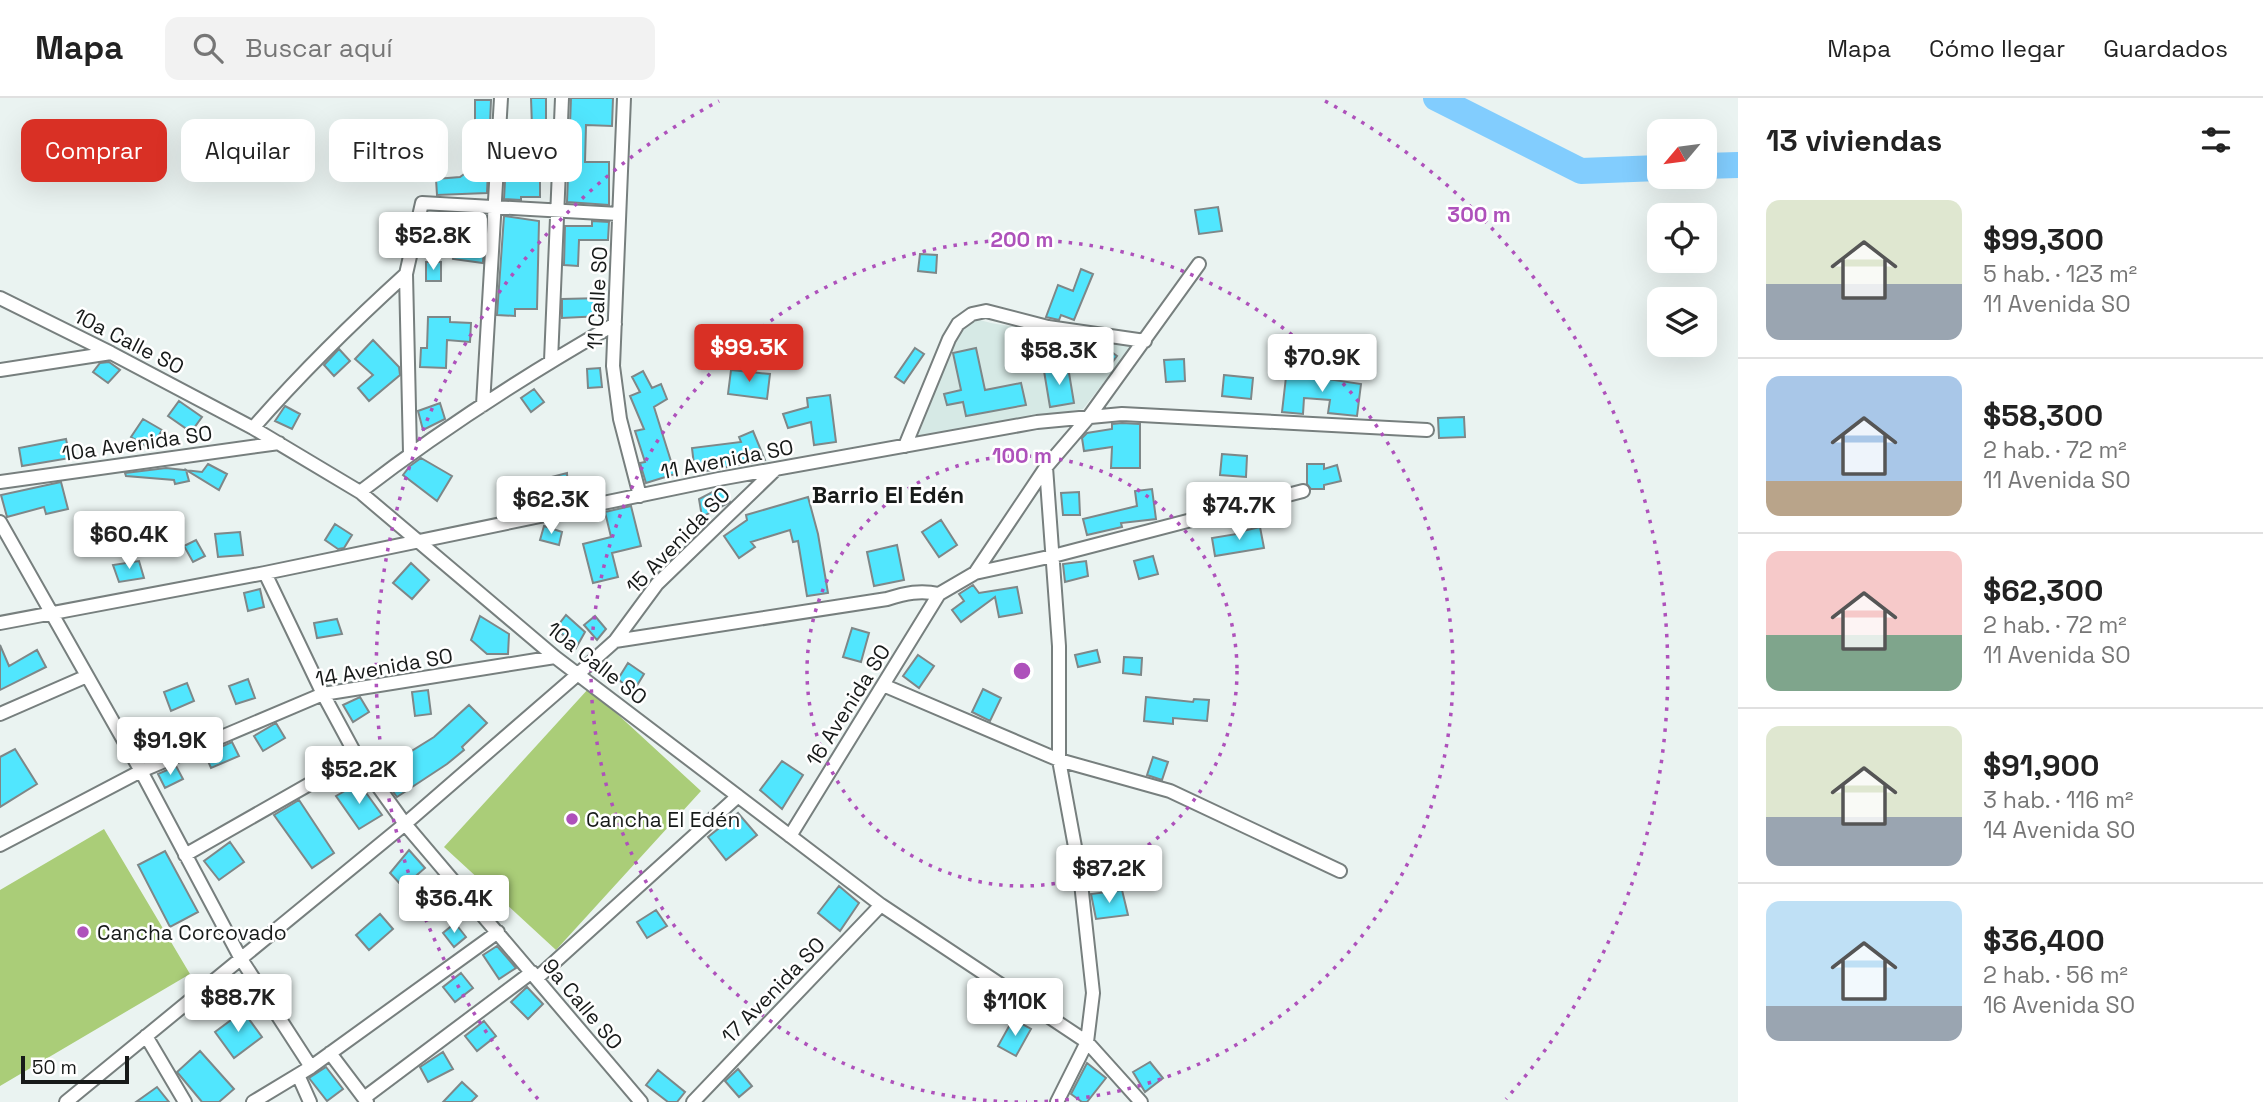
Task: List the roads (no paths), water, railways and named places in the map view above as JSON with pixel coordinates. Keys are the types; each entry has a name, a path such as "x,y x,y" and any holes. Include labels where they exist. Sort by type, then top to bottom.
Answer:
{"street":[{"path":"483,405 502,98"},
{"path":"551,361 562,98"},
{"name":"11 Calle SO","path":"624,98 613,366 618,406 640,496"},
{"path":"410,453 406,274 422,203 619,214"},
{"path":"975,573 1046,467 1088,418 1199,264"},
{"path":"253,428 335,339 406,274"},
{"name":"10a Calle SO","path":"0,298 253,428 360,492 555,657 881,905 1087,1042 1140,1102"},
{"path":"905,446 949,339 958,324 972,314 986,311 1048,327 1145,341"},
{"path":"360,492 410,453 551,361 615,324"},
{"path":"0,370 111,353"},
{"name":"11 Avenida SO","path":"0,623 265,573 776,469 1037,422 1122,414 1427,430"},
{"name":"10a Avenida SO","path":"0,482 280,443"},
{"path":"1046,467 1059,646 1059,760 1080,874 1093,993 1087,1042 1057,1102"},
{"name":"15 Avenida SO","path":"66,1102 405,824 578,674 615,641 656,583 776,469"},
{"path":"615,641 887,599 910,592 939,594 975,573 1053,556 1303,491"},
{"path":"0,522 141,771 241,959 311,1067"},
{"name":"9a Calle SO","path":"265,573 323,694 357,757 405,824 641,1102"},
{"name":"16 Avenida SO","path":"790,836 939,594"},
{"name":"14 Avenida SO","path":"0,845 141,771 323,694 555,657"},
{"path":"0,714 87,677"},
{"path":"883,685 1059,760 1170,791 1340,871"},
{"path":"186,855 357,757"},
{"path":"330,1053 365,1100 534,975 738,796"},
{"name":"17 Avenida SO","path":"693,1102 881,905"},
{"path":"253,1102 311,1067 498,932"},
{"path":"146,1036 185,1102"},
{"path":"298,1075 310,1102"}],"waterway":[{"path":"1436,98 1581,171 1647,168"},
{"path":"1717,166 1738,165"}],"place":[{"name":"Cancha El Edén","path":"572,819"},
{"name":"Cancha Corcovado","path":"83,932"}],"district":[{"name":"Barrio El Edén","path":"888,495"}]}
